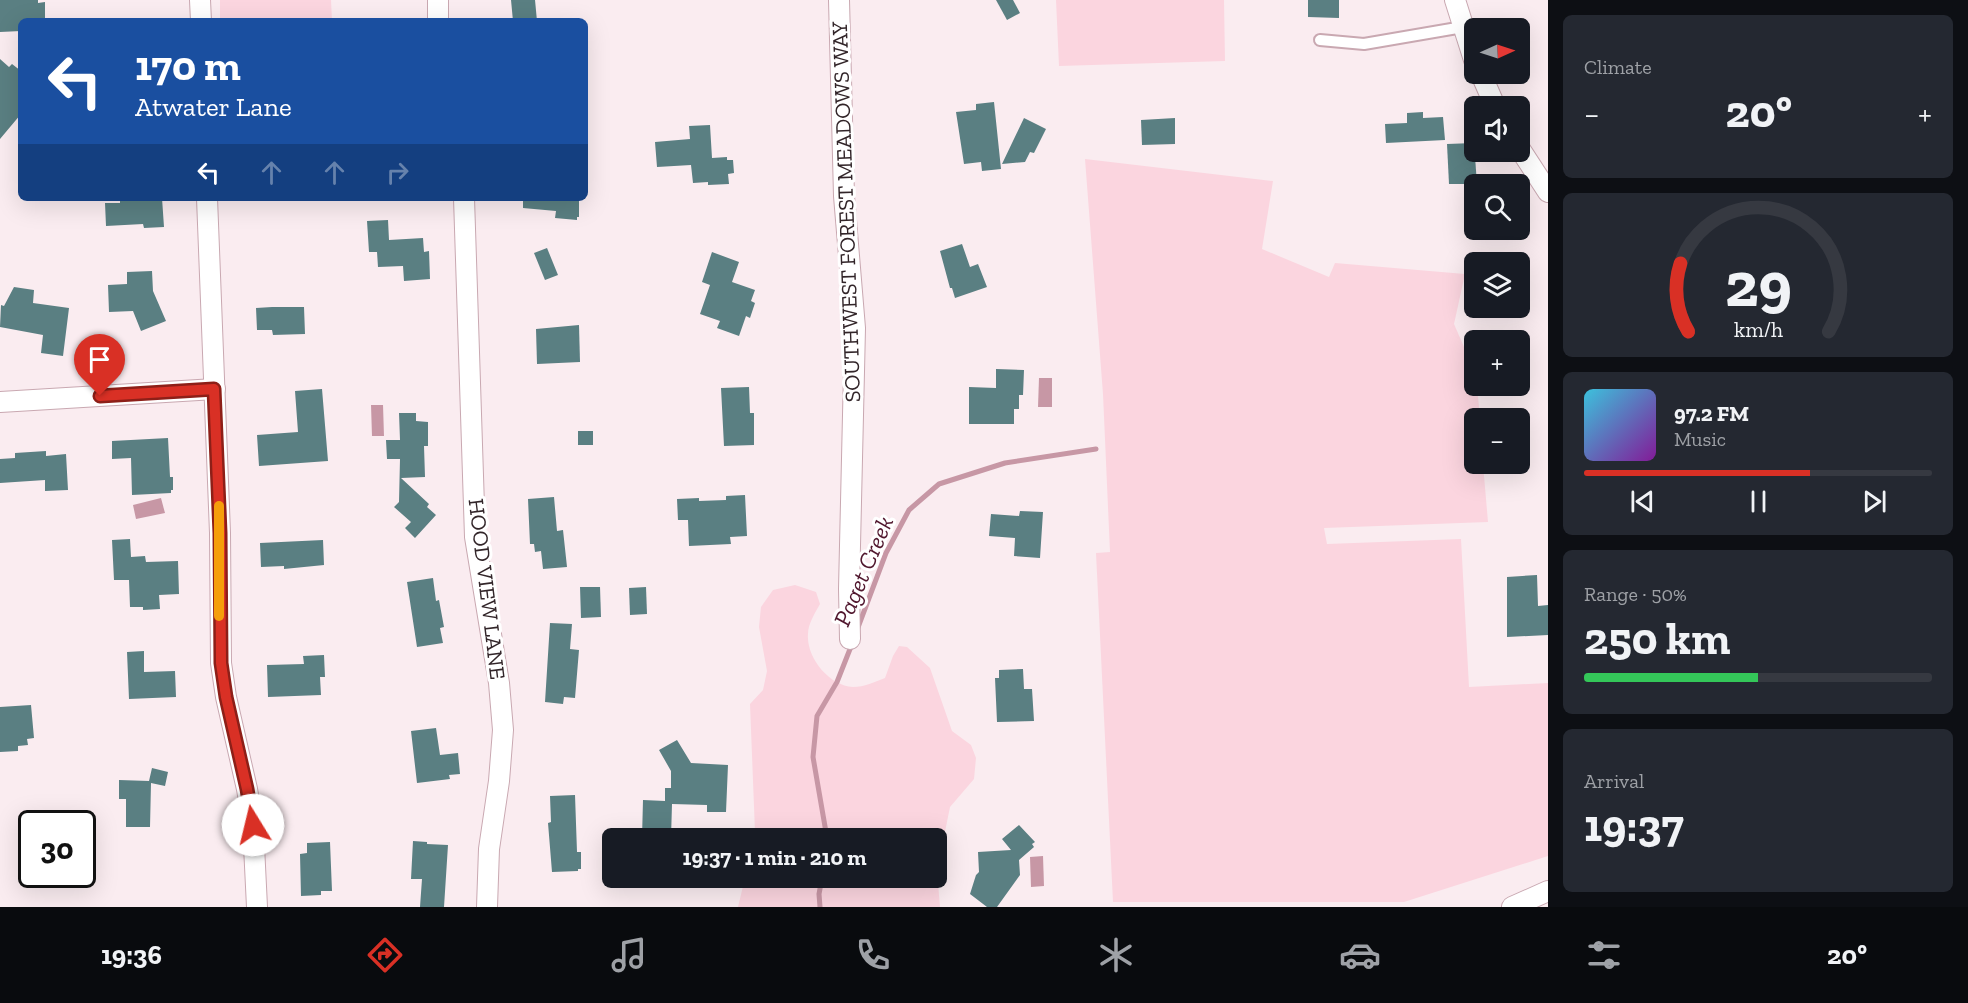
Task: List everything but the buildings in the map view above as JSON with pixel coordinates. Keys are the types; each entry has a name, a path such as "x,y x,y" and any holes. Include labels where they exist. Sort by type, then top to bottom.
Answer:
{"street":[{"path":"200,0 201,18"},
{"path":"438,0 438,18"},
{"name":"SOUTHWEST FOREST MEADOWS WAY","path":"839,0 844,196 855,328 849,589 850,639"},
{"path":"1455,0 1464,30"},
{"path":"1528,162 1548,192"},
{"path":"207,201 220,533 221,663 228,706 252,813 257,907"},
{"name":"HOOD VIEW LANE","path":"464,201 475,537 499,683 503,729 499,781 489,849 487,907"},
{"path":"0,402 214,389"},
{"path":"1512,907 1548,891"}],"lane":[{"path":"1320,40 1364,44 1463,27"}],"shaded area":[{"path":"220,0 331,0 332,18 220,18"},
{"path":"1056,0 1224,0 1225,61 1059,66"},
{"path":"1085,159 1273,181 1262,249 1329,277 1335,263 1464,274 1454,324 1464,347 1464,396 1478,396 1479,408 1464,408 1464,474 1484,474 1488,522 1324,528 1327,544 1461,539 1469,687 1548,683 1548,856 1404,902 1113,902 1096,553 1110,552 1103,394"},
{"path":"1039,378 1052,378 1052,407 1038,407"},
{"path":"371,405 383,405 384,436 372,436"},
{"path":"161,498 165,513 136,519 133,505"},
{"path":"795,585 816,592 820,604 809,626 808,643 815,661 836,682 853,687 885,678 899,646 907,647 930,668 952,731 971,745 976,758 974,779 950,807 946,828 755,828 750,704 763,690 767,671 759,627 761,607 773,590"},
{"path":"1043,856 1044,886 1031,887 1030,857"},
{"path":"743,888 938,888 940,907 738,907"}],"waterway":[{"name":"Paget Creek","path":"857,630 886,553 909,510 939,484 1005,463 1096,449"},
{"name":"Paget Creek","path":"825,828 813,757 817,716 837,682 852,644"},
{"name":"Paget Creek","path":"820,888 820,907"}],"slow traffic":[{"path":"219,506 219,616"}],"route":[{"path":"100,396 214,389 220,533 221,663 253,825"}]}
